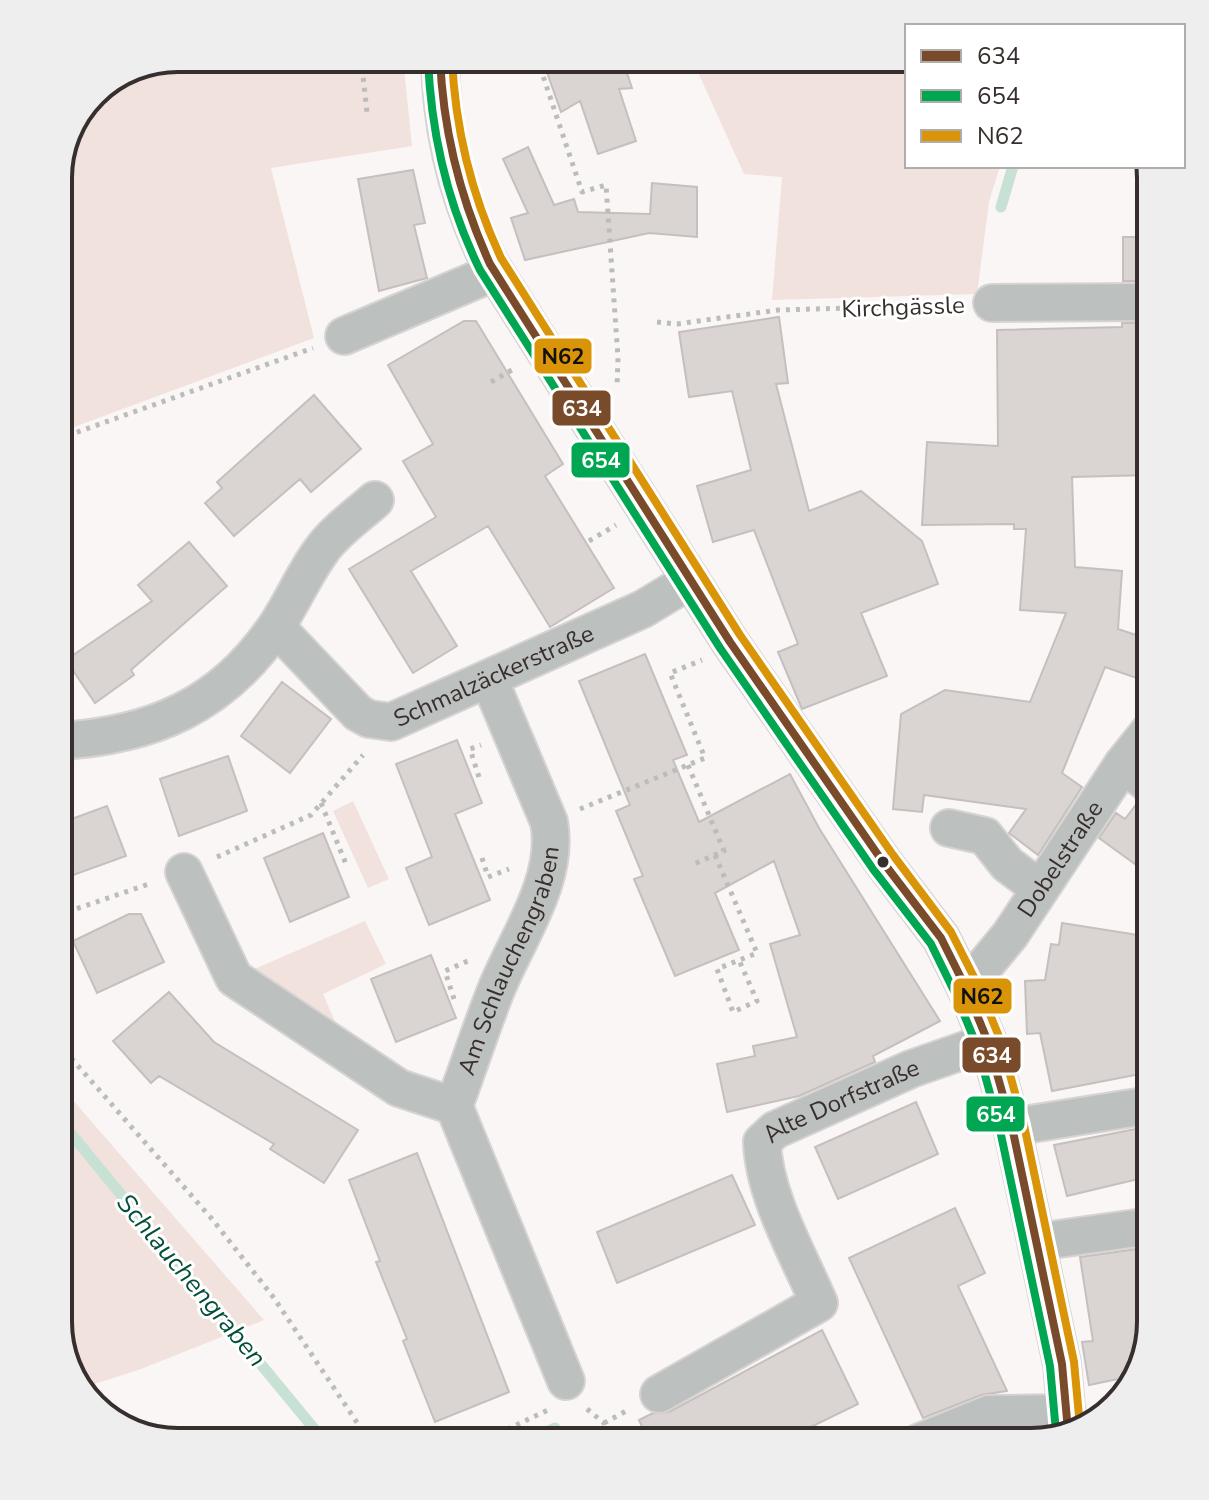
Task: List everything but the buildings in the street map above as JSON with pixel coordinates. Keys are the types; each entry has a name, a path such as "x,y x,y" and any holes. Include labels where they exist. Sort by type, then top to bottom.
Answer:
{"street":[{"path":"441,72 449,150 467,214 495,272 730,642 883,862 941,938 966,988 988,1042 1012,1127 1062,1364 1067,1421"},
{"path":"344,336 495,272"},
{"name":"Kirchgässle","path":"992,303 1137,302"},
{"path":"72,740 106,738 153,727 202,701 243,664 276,627 322,549 375,500"},
{"name":"Schmalzäckerstraße","path":"276,627 358,713 378,721 402,719 643,609 691,580"},
{"name":"Am Schlauchengraben","path":"489,679 549,822 552,842 546,875 497,989 454,1106 563,1393"},
{"name":"Dobelstraße","path":"966,988 1010,935 1137,746"},
{"path":"1123,764 1137,775"},
{"path":"949,828 985,836 1007,864 1039,888"},
{"name":"Am Schlauchengraben","path":"184,872 234,978 399,1088 454,1106"},
{"name":"Alte Dorfstraße","path":"659,1394 819,1303 780,1211 763,1159 762,1142 775,1130 897,1075 988,1042"},
{"path":"1012,1127 1137,1107"},
{"path":"1037,1242 1137,1228"},
{"path":"954,1428 989,1414 1065,1422"}],"path":[{"path":"363,72 367,112"},
{"path":"542,72 582,192 606,185 617,387"},
{"name":"Kirchgässle","path":"657,322 677,324 778,310 866,310 992,303"},
{"path":"72,434 344,336"},
{"path":"549,822 705,758 670,673 705,659"},
{"path":"72,910 184,872 311,815 364,753 378,721"},
{"path":"688,765 724,851 694,864"},
{"path":"321,803 346,864"},
{"path":"715,855 757,953 739,960 717,969 733,1012 757,1001 739,960"},
{"path":"72,1059 212,1219 266,1287 361,1428"},
{"path":"504,1428 563,1393"}],"shaded area":[{"path":"178,72 404,72 412,146 271,168 314,338 72,428 72,172 83,131 108,98 138,80"},
{"path":"698,72 905,72 905,168 999,168 989,202 977,294 772,300 782,177 744,174"},
{"path":"353,801 389,879 368,888 333,811"},
{"path":"365,921 386,964 323,994 340,1033 234,978"},
{"path":"72,1099 264,1320 141,1369 93,1385 76,1349 72,1322"}],"waterway":[{"path":"1001,207 1012,168"},
{"name":"Schlauchengraben","path":"72,1135 313,1428"}],"transit line":[{"name":"654","path":"429,72 443,167 458,219 480,270 720,648 873,869 931,944 955,993 977,1046 1000,1130 1050,1366 1055,1424"},
{"name":"634","path":"441,72 455,164 490,264 730,642 883,862 941,938 966,988 988,1042 1012,1127 1062,1364 1067,1421"},
{"name":"N62","path":"453,72 466,161 481,210 501,258 740,635 893,855 951,932 977,983 1000,1039 1024,1125 1074,1362 1079,1416"}]}
